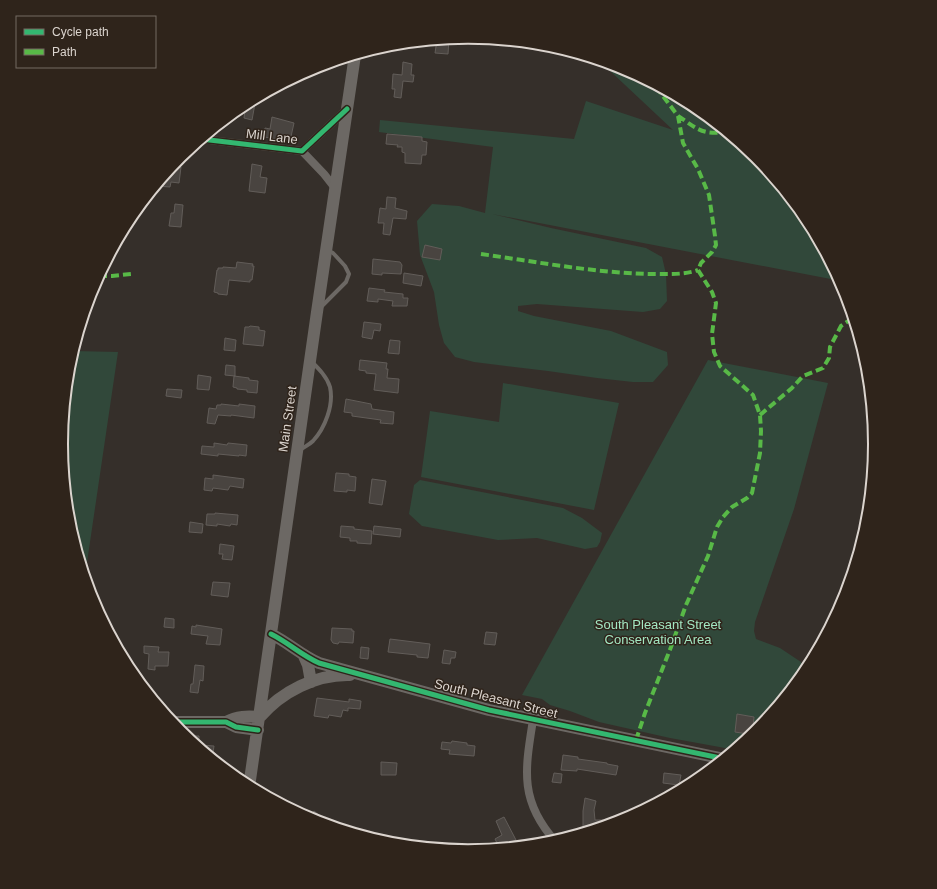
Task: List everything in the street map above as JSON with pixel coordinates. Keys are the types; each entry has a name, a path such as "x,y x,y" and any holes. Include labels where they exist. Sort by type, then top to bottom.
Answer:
{"street":[{"name":"Main Street","path":"250,780 354,61"},
{"name":"Mill Lane","path":"302,151 347,109"},
{"name":"Mill Lane","path":"208,140 302,151 335,188"},
{"name":"South Pleasant Street","path":"271,634 286,642 304,656 319,663 456,701 533,720 718,758"},
{"path":"304,656 308,665 311,682"},
{"name":"South Pleasant Street","path":"260,717 281,697 311,682 340,675 367,676"},
{"path":"179,722 226,722 242,716 260,717"},
{"path":"533,720 526,765 527,788 537,818 551,836"},
{"path":"226,722 236,727 258,730"}],"lane":[{"path":"317,312 346,282 348,274 345,266 333,253 326,250"},
{"path":"297,453 312,442 322,429 328,415 330,403 330,388 325,376 310,360"}],"green space":[{"path":"608,69 646,85 691,111 733,143 770,180 802,222 834,280 492,214 646,248 662,257 666,274 667,301 660,309 643,312 537,304 518,306 518,311 534,316 611,331 667,352 668,365 653,382 633,382 474,362 455,357 444,343 439,325 434,292 420,255 417,221 432,204 459,206 485,213 493,147 379,132 380,120 574,139 586,101 673,130"},
{"path":"80,351 118,352 87,565 71,497 68,444 71,392"},
{"name":"South Pleasant Street Conservation Area","path":"708,360 828,383 794,509 755,622 754,631 756,639 780,648 801,662 802,666 770,709 752,728 729,749 670,738 599,722 550,705 542,699 522,695"},
{"path":"503,383 619,403 594,510 421,477 430,411 499,422"},
{"path":"420,480 563,508 582,518 602,533 600,542 597,547 585,549 537,538 498,540 422,526 409,514 414,485"}],"building":[{"path":"436,45 449,45 448,54 435,53"},
{"path":"403,62 412,64 411,75 414,75 413,82 403,81 401,98 394,97 395,89 392,89 393,74 402,75"},
{"path":"255,106 252,120 244,118 245,112"},
{"path":"272,117 294,123 290,141 264,137 265,128 270,129"},
{"path":"387,134 422,137 422,141 427,142 426,155 422,155 421,164 405,163 405,153 402,152 402,147 397,147 398,145 386,144"},
{"path":"252,164 262,166 260,177 267,178 265,193 249,191"},
{"path":"179,167 181,167 179,183 171,182 170,187 162,186"},
{"path":"387,197 396,198 395,208 407,211 406,219 393,218 390,235 383,234 384,223 378,223 380,208 386,209"},
{"path":"175,204 183,205 181,227 169,226 171,213 174,213"},
{"path":"425,245 442,249 440,260 422,257"},
{"path":"373,259 400,262 402,265 401,274 372,274"},
{"path":"237,262 253,264 252,280 250,280 250,282 229,280 227,295 214,292 218,268 236,268"},
{"path":"404,273 423,276 421,286 403,283"},
{"path":"369,288 385,290 384,292 403,294 403,298 408,298 407,306 392,306 393,301 378,299 378,302 367,301"},
{"path":"364,322 381,324 380,331 374,330 372,339 362,337"},
{"path":"245,327 259,327 259,330 265,331 263,346 243,344"},
{"path":"225,338 236,340 235,351 224,350"},
{"path":"390,340 400,341 399,354 388,353"},
{"path":"360,360 387,363 387,378 399,379 398,393 374,390 376,374 366,373 366,371 359,370"},
{"path":"226,365 235,366 235,376 225,375"},
{"path":"198,375 211,377 209,390 197,389"},
{"path":"234,376 258,381 257,393 247,392 247,390 233,387"},
{"path":"167,389 182,390 181,398 166,396"},
{"path":"346,399 371,404 372,409 394,412 393,424 380,423 381,420 352,416 352,413 344,412"},
{"path":"217,405 255,406 254,418 218,415 215,424 207,423 209,408 216,409"},
{"path":"214,443 227,445 228,443 247,445 246,456 218,454 218,456 201,454 202,446 214,447"},
{"path":"336,473 349,474 349,476 356,477 355,491 334,491"},
{"path":"213,475 244,479 243,488 230,486 228,490 213,488 212,491 204,490 205,478 213,479"},
{"path":"372,479 386,481 382,505 369,503"},
{"path":"215,513 238,515 237,525 206,525 207,514"},
{"path":"190,522 203,524 202,533 189,532"},
{"path":"341,526 372,531 371,544 357,543 357,541 350,541 350,538 340,537"},
{"path":"374,526 401,529 400,537 373,534"},
{"path":"220,544 234,546 232,560 222,559 223,554 219,554"},
{"path":"213,582 230,583 228,597 211,595"},
{"path":"165,618 174,619 174,628 164,627"},
{"path":"196,625 222,629 220,645 206,644 208,636 191,634 192,626 196,627"},
{"path":"332,628 352,629 352,631 354,631 353,643 333,643 331,640"},
{"path":"486,632 497,633 495,645 484,644"},
{"path":"390,639 430,644 428,658 417,657 417,655 388,652"},
{"path":"144,646 159,647 158,652 169,652 168,666 155,666 155,670 148,669 149,654 144,653"},
{"path":"361,647 369,648 368,659 360,658"},
{"path":"444,650 456,652 455,658 451,658 450,664 442,663"},
{"path":"195,665 204,666 203,681 200,680 198,693 190,692 191,684 193,684"},
{"path":"317,698 349,702 349,699 361,701 360,709 348,708 348,711 343,710 341,717 329,715 328,718 314,716"},
{"path":"737,714 754,717 753,727 746,734 735,732"},
{"path":"193,736 199,736 199,741"},
{"path":"452,741 467,743 467,745 475,746 474,756 449,754 450,750 441,749 442,742 451,743"},
{"path":"203,745 214,746 213,753"},
{"path":"563,755 618,766 616,775 577,769 577,771 561,770"},
{"path":"381,762 397,763 396,775 381,775"},
{"path":"554,773 562,774 561,783 552,782"},
{"path":"664,773 681,775 679,785 663,783"},
{"path":"585,798 596,801 594,810 595,820 603,820 603,822 583,828"},
{"path":"314,811 322,818 315,815 312,814"},
{"path":"504,817 516,840 509,843 497,844 495,839 502,835 496,821"}],"marked path":[{"path":"636,740 686,605 708,556 717,527 732,507 747,498 752,493 760,453 761,431 760,415 753,395 720,366 714,352 712,334 716,303 712,292 698,270 701,263 712,252 716,245 709,195 698,169 683,143 678,116 661,94"},
{"path":"678,116 695,128 705,132 720,133"},
{"path":"481,254 609,272 676,274 698,270"},
{"path":"105,276 131,274"},
{"path":"760,415 792,388 803,376 823,368 829,358 830,347 841,326 849,320"}],"cycle path":[{"path":"208,140 302,151 347,109"},
{"path":"271,634 319,663 489,710 718,758"},
{"path":"179,722 226,722 236,727 258,730"}]}
